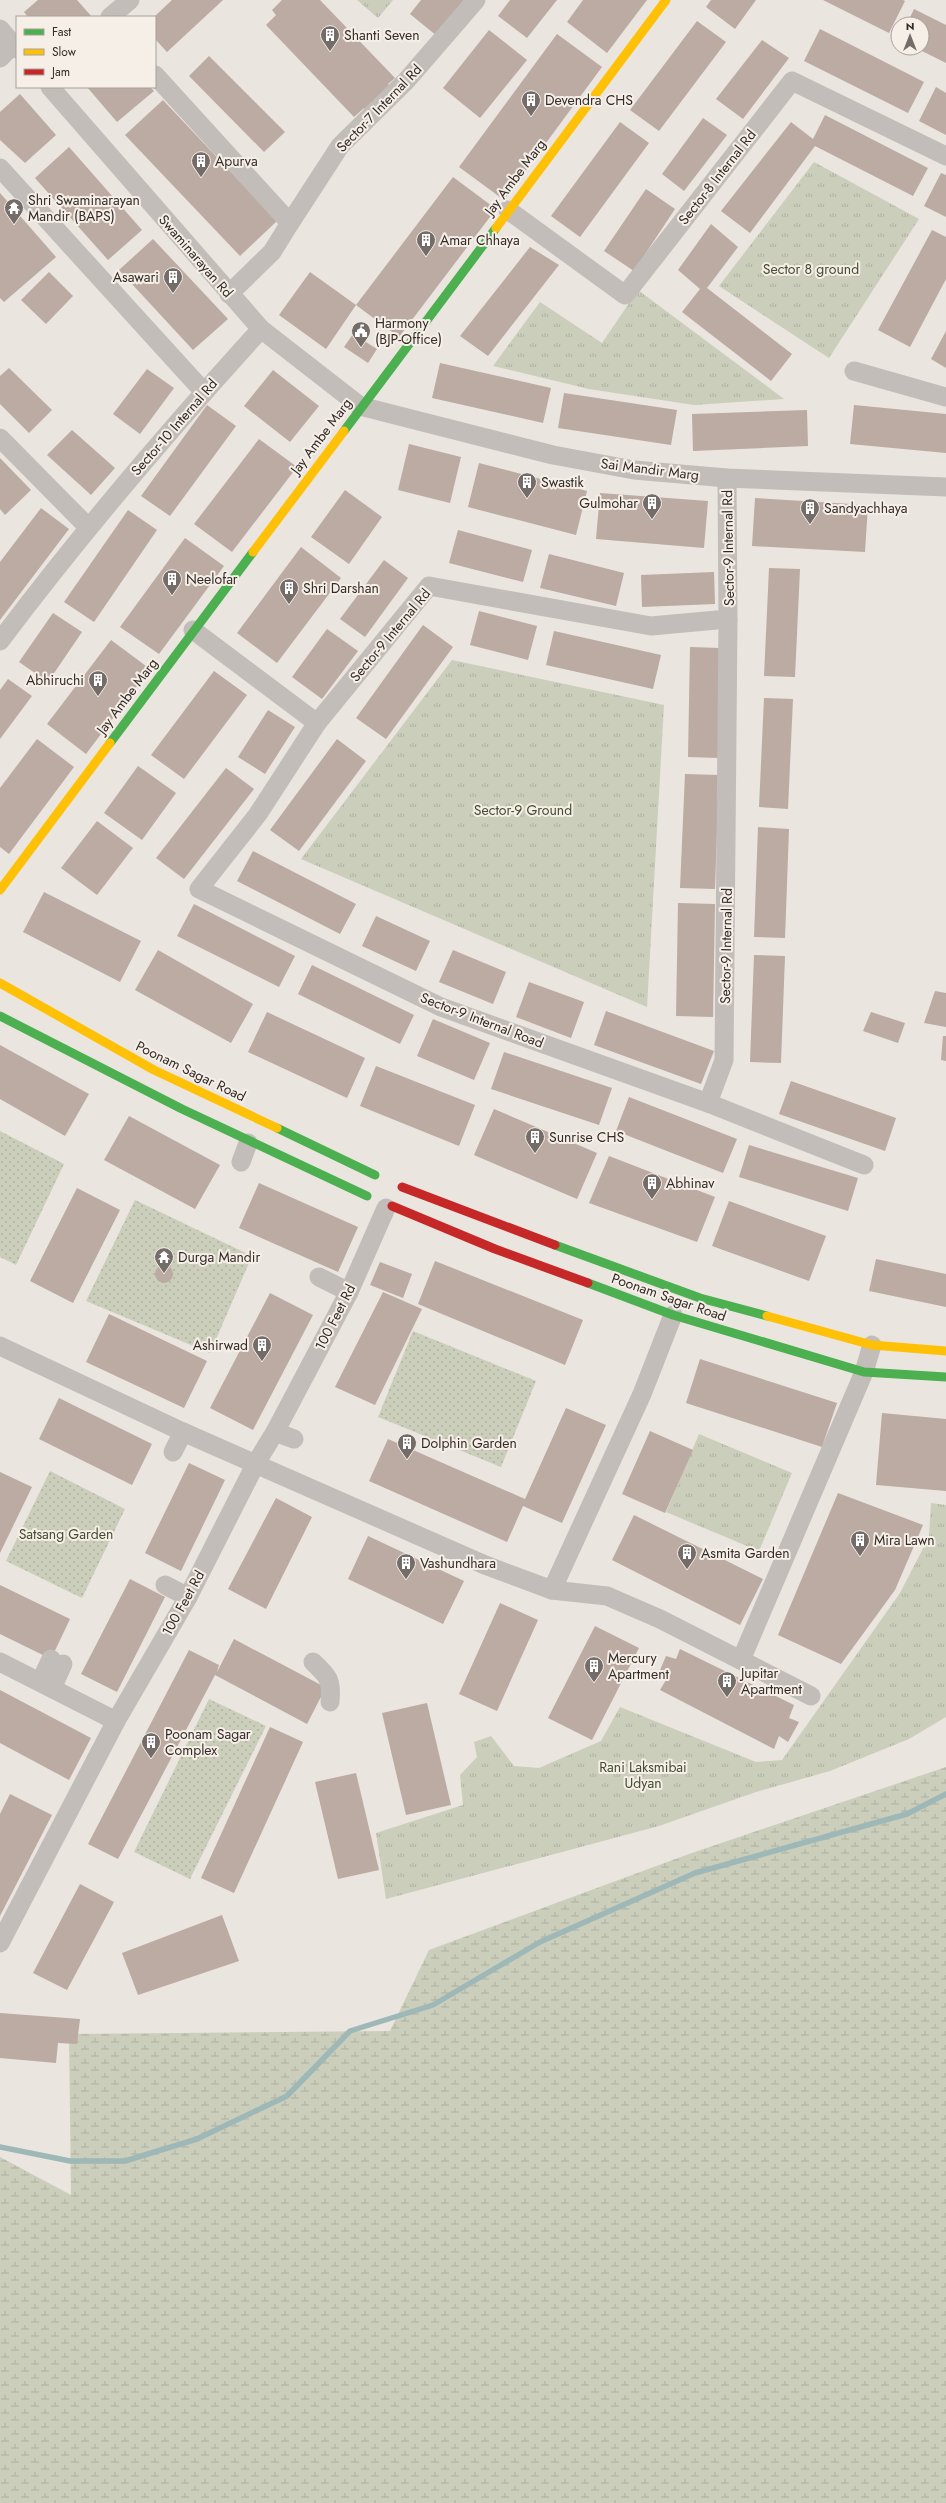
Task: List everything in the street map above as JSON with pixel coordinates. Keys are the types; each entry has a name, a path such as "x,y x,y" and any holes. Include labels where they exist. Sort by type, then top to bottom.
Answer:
{"main road":[{"name":"Jay Ambe Marg","path":"0,890 360,406 666,0"},
{"name":"Poonam Sagar Road","path":"0,983 154,1070 375,1175"},
{"path":"0,1016 117,1079 248,1142 368,1196 368,1184 375,1175 386,1172"},
{"path":"389,1207 401,1198 402,1187 397,1177"},
{"name":"Poonam Sagar Road","path":"402,1187 619,1270 700,1298 872,1345 946,1351"},
{"name":"Poonam Sagar Road","path":"368,1196 375,1205 389,1207 495,1249 673,1315 864,1372 946,1377"}],"street":[{"path":"111,16 130,0"},
{"name":"Sector-7 Internal Rd","path":"229,294 272,252 334,142 406,81 476,0"},
{"path":"0,30 15,47 0,58"},
{"path":"156,76 290,222"},
{"name":"Sector-8 Internal Rd","path":"508,210 625,295 792,81 946,156"},
{"name":"Swaminarayan Rd","path":"51,88 261,329 360,406"},
{"path":"0,168 204,392"},
{"name":"Sector-10 Internal Rd","path":"0,641 88,527 204,392 261,329"},
{"path":"854,371 946,397"},
{"name":"Sai Mandir Marg","path":"360,406 553,455 634,470 727,478 946,487"},
{"path":"0,438 88,527"},
{"name":"Sector-9 Internal Rd","path":"708,1103 724,1060 728,619 727,478"},
{"name":"Sector-9 Internal Rd","path":"317,723 429,586 651,626 728,619"},
{"path":"193,630 317,723"},
{"name":"Sector-9 Internal Road","path":"317,723 258,814 199,889 441,1007 708,1103"},
{"path":"708,1103 864,1165"},
{"path":"241,1162 248,1142"},
{"name":"100 Feet Rd","path":"0,1943 116,1721 188,1597 256,1463 275,1432 348,1292 362,1260 389,1207"},
{"path":"319,1277 348,1292"},
{"path":"552,1590 642,1394 673,1315"},
{"path":"741,1660 864,1372 872,1345"},
{"path":"0,1346 183,1432 485,1565 552,1590 607,1596 660,1619 811,1696"},
{"path":"173,1452 183,1432"},
{"path":"275,1432 294,1439"},
{"path":"165,1585 188,1597"},
{"path":"46,1685 57,1661"},
{"path":"0,1662 116,1721"},
{"path":"313,1662 328,1676 331,1687 330,1702"}],"green space":[{"path":"357,0 393,0 378,18"},
{"name":"Sector 8 ground","path":"814,162 919,219 829,358 719,286"},
{"path":"638,290 784,399 694,405 589,389 493,366 540,302 602,343"},
{"name":"Sector-9 Ground","path":"452,660 664,705 647,1007 301,859"},
{"path":"0,1131 64,1164 16,1265 0,1257"},
{"path":"135,1200 252,1256 210,1353 86,1301"},
{"path":"413,1331 536,1381 501,1467 378,1417"},
{"path":"699,1434 792,1473 759,1551 666,1512"},
{"name":"Satsang Garden","path":"50,1471 125,1509 82,1598 6,1561"},
{"name":"Rani Laksmibai Udyan","path":"931,1503 946,1505 946,1717 909,1739 830,1771 756,1792 659,1826 386,1899 376,1833 463,1805 460,1775 477,1757 474,1742 491,1736 514,1766 539,1768 601,1741 620,1707 756,1762 782,1760 900,1593 929,1537"},
{"path":"209,1699 266,1726 190,1879 134,1852"},
{"path":"946,1767 946,2503 0,2503 0,2157 71,2195 69,2034 390,2031 429,1950 689,1854"}],"building":[{"path":"38,0 77,0 91,16 27,16 24,12"},
{"path":"172,0 223,0 167,52 156,40 155,16"},
{"name":"Shanti Seven","path":"282,0 320,0 395,78 388,84 394,90 369,114 364,108 354,117 266,25 276,15 272,10"},
{"path":"421,0 466,0 437,36 410,14"},
{"path":"510,0 557,0 527,38 498,16"},
{"path":"583,0 647,0 607,53 567,22"},
{"path":"711,0 756,0 735,29 706,7"},
{"path":"823,0 905,1 898,16 890,16 889,33"},
{"path":"914,9 928,16 911,16"},
{"path":"930,17 946,25 946,63 930,55"},
{"path":"697,21 726,42 659,131 630,110"},
{"path":"820,29 924,82 908,113 804,61"},
{"path":"489,30 527,60 480,118 443,88"},
{"name":"Devendra CHS","path":"557,34 602,67 504,200 459,167"},
{"path":"762,40 789,58 743,119 716,99"},
{"path":"209,56 285,132 264,152 189,76"},
{"path":"936,87 946,93 946,135 919,121"},
{"path":"88,88 151,88 154,91 117,122"},
{"path":"20,94 56,135 25,163 0,140 0,112"},
{"name":"Apurva","path":"163,100 277,221 240,256 125,135"},
{"path":"825,115 928,168 913,196 815,146 750,233 721,211 791,122 813,139"},
{"path":"703,118 727,135 684,191 662,174"},
{"path":"620,122 649,143 580,237 551,216"},
{"path":"69,147 142,230 108,260 35,178"},
{"path":"941,173 946,175 946,217 924,206"},
{"name":"Amar Chhaya","path":"453,177 496,209 399,337 356,305"},
{"path":"646,189 675,209 634,271 604,251"},
{"name":"Shri Swaminarayan Mandir (BAPS)","path":"0,193 56,257 4,302 0,298"},
{"path":"711,224 738,247 707,288 792,354 771,381 682,312 700,289 678,270"},
{"path":"932,230 946,237 946,279 910,347 878,330"},
{"name":"Asawari","path":"153,239 228,319 193,350 119,270"},
{"path":"530,247 559,265 488,356 460,336"},
{"path":"49,272 73,296 46,324 21,300"},
{"path":"310,272 356,305 326,349 279,315"},
{"path":"946,331 946,368 931,359"},
{"name":"Harmony (BJP-Office)","path":"353,334 377,349 368,363 344,347"},
{"path":"440,363 551,388 543,423 432,398"},
{"path":"9,368 52,410 29,433 0,404 0,376"},
{"path":"147,369 174,388 140,434 113,414"},
{"path":"273,370 319,406 290,442 244,406"},
{"path":"564,393 677,410 671,445 558,428"},
{"path":"207,405 236,426 170,516 141,496"},
{"path":"854,405 946,414 946,453 850,444"},
{"path":"807,410 808,446 693,451 692,414"},
{"path":"72,430 115,468 91,495 47,455"},
{"path":"259,439 297,467 232,552 194,524"},
{"path":"409,444 461,457 450,503 398,490"},
{"path":"0,458 31,490 5,515 0,509"},
{"name":"Swastik","path":"479,463 587,491 576,535 468,507"},
{"path":"345,490 382,517 349,564 311,537"},
{"name":"Gulmohar","path":"600,493 708,501 704,548 596,539"},
{"name":"Sandyachhaya","path":"755,498 868,505 865,552 752,546"},
{"path":"41,508 69,529 0,620 0,562"},
{"path":"128,510 157,530 94,622 64,602"},
{"path":"458,530 532,550 523,582 449,563"},
{"name":"Neelofar","path":"185,538 224,566 159,654 120,627"},
{"name":"Shri Darshan","path":"301,547 341,578 277,663 237,633"},
{"path":"549,554 624,573 616,606 540,588"},
{"path":"384,560 408,578 365,637 340,619"},
{"path":"769,568 800,569 795,677 764,676"},
{"path":"714,572 715,604 642,607 641,575"},
{"path":"479,611 537,626 528,660 470,645"},
{"path":"53,613 82,632 48,682 19,662"},
{"path":"423,625 453,647 386,739 356,718"},
{"path":"327,629 358,651 322,699 292,677"},
{"path":"554,631 661,655 653,689 546,665"},
{"name":"Abhiruchi","path":"111,640 150,669 86,754 47,724"},
{"path":"690,647 720,648 719,758 688,757"},
{"path":"214,671 247,695 184,779 151,755"},
{"path":"8,679 32,696 0,739 0,690"},
{"path":"764,698 793,699 788,809 759,807"},
{"path":"268,710 295,727 265,774 238,757"},
{"path":"37,739 74,767 9,854 0,847 0,788"},
{"path":"337,739 366,761 299,851 270,830"},
{"path":"138,766 176,793 142,840 104,813"},
{"path":"226,768 254,789 184,879 156,858"},
{"path":"685,774 719,775 715,889 680,888"},
{"path":"97,821 133,848 97,895 61,868"},
{"path":"758,827 789,829 785,938 754,937"},
{"path":"253,851 356,904 340,934 237,881"},
{"path":"44,892 141,941 120,982 23,932"},
{"path":"678,903 715,904 713,1017 676,1016"},
{"path":"194,904 295,956 279,987 177,936"},
{"path":"376,916 430,941 416,971 362,946"},
{"path":"158,950 253,1004 231,1043 135,990"},
{"path":"453,950 506,972 493,1004 439,982"},
{"path":"754,955 785,956 781,1063 750,1062"},
{"path":"312,965 414,1015 400,1044 298,994"},
{"path":"529,982 584,1002 571,1038 516,1017"},
{"path":"935,991 946,993 946,1027 924,1023"},
{"path":"606,1011 714,1051 701,1084 594,1045"},
{"path":"267,1012 365,1058 347,1098 248,1052"},
{"path":"871,1012 905,1023 898,1043 863,1031"},
{"path":"433,1019 490,1043 474,1080 417,1056"},
{"path":"943,1036 946,1036 946,1061 941,1060"},
{"path":"0,1045 89,1094 65,1136 0,1099"},
{"path":"504,1052 612,1088 599,1125 491,1089"},
{"path":"376,1066 475,1105 459,1146 360,1106"},
{"path":"791,1081 896,1118 885,1151 779,1114"},
{"path":"629,1097 737,1139 723,1173 616,1131"},
{"name":"Sunrise CHS","path":"494,1109 597,1153 577,1199 474,1155"},
{"path":"129,1116 220,1165 195,1209 104,1160"},
{"path":"749,1145 858,1178 848,1211 739,1177"},
{"name":"Abhinav","path":"609,1156 715,1197 697,1242 589,1203"},
{"path":"259,1183 358,1227 338,1272 239,1228"},
{"path":"77,1188 120,1210 73,1303 30,1281"},
{"path":"729,1201 826,1236 809,1281 712,1246"},
{"path":"876,1259 946,1274 946,1307 869,1291"},
{"path":"435,1261 583,1320 565,1365 418,1304"},
{"path":"380,1262 412,1274 403,1298 370,1285"},
{"name":"Durga Mandir","path":"160,1265 168,1265 173,1270 171,1281 168,1283 160,1283 155,1278 155,1270"},
{"path":"383,1292 422,1309 375,1405 335,1387"},
{"name":"Ashirwad","path":"270,1293 313,1315 253,1430 210,1408"},
{"path":"109,1314 207,1361 184,1408 86,1362"},
{"path":"700,1359 837,1403 822,1447 686,1403"},
{"path":"59,1398 152,1444 132,1485 39,1439"},
{"name":"Dolphin Garden","path":"566,1408 606,1425 562,1523 523,1506 507,1542 369,1481 388,1439 525,1499"},
{"path":"882,1413 946,1419 946,1491 876,1485"},
{"path":"650,1431 693,1450 665,1513 622,1494"},
{"path":"189,1463 225,1480 181,1571 145,1553"},
{"path":"0,1472 32,1487 0,1553"},
{"name":"Mira Lawn","path":"838,1493 923,1525 895,1590 841,1664 778,1635"},
{"path":"276,1498 312,1517 266,1609 228,1589"},
{"name":"Asmita Garden","path":"634,1515 763,1579 740,1625 612,1560"},
{"name":"Vashundhara","path":"368,1536 464,1581 443,1624 348,1579"},
{"path":"130,1579 165,1597 117,1692 81,1674"},
{"path":"0,1585 70,1619 51,1659 0,1634"},
{"name":"Vashundhara","path":"500,1603 538,1620 497,1711 459,1694"},
{"name":"Mercury Apartment","path":"595,1626 639,1648 592,1740 548,1718"},
{"name":"Poonam Sagar Complex","path":"234,1639 321,1685 324,1691 307,1724 215,1675 118,1859 88,1844 189,1650 219,1665 217,1672"},
{"name":"Jupitar Apartment","path":"680,1649 794,1705 789,1718 799,1722 788,1742 779,1736 774,1749 660,1690 666,1680 658,1675 666,1656 676,1659"},
{"path":"0,1690 91,1738 69,1780 0,1743"},
{"path":"427,1703 451,1805 406,1815 382,1713"},
{"name":"Poonam Sagar Complex","path":"270,1727 303,1742 234,1893 201,1878"},
{"path":"356,1773 379,1870 338,1879 315,1782"},
{"path":"10,1794 52,1815 0,1916 0,1814"},
{"path":"80,1884 114,1902 67,1990 33,1973"},
{"path":"222,1915 239,1961 138,1995 122,1953"},
{"path":"0,2013 80,2019 77,2044 58,2043 56,2063 0,2058"}],"waterway":[{"path":"0,2147 70,2161 125,2161 197,2139 287,2096 350,2031 433,2005 540,1942 695,1873 907,1814 946,1794"}],"traffic: fast":[{"path":"344,431 496,228"},
{"path":"110,743 253,552"},
{"path":"0,1016 182,1109 367,1196"},
{"path":"277,1128 375,1175"},
{"path":"555,1245 700,1298 767,1316"},
{"path":"588,1283 673,1315 864,1372 946,1377"}],"traffic: slow":[{"path":"496,228 666,0"},
{"path":"253,552 344,431"},
{"path":"0,890 110,743"},
{"path":"0,983 154,1070 277,1128"},
{"path":"767,1316 872,1345 946,1351"}],"traffic: jam":[{"path":"402,1187 555,1245"},
{"path":"392,1206 495,1249 588,1283"}],"place":[{"name":"Shanti Seven","path":"330,52"},
{"name":"Devendra CHS","path":"531,117"},
{"name":"Apurva","path":"201,178"},
{"name":"Shri Swaminarayan Mandir (BAPS)","path":"14,225"},
{"name":"Amar Chhaya","path":"426,257"},
{"name":"Asawari","path":"173,294"},
{"name":"Harmony (BJP-Office)","path":"361,348"},
{"name":"Swastik","path":"527,499"},
{"name":"Gulmohar","path":"652,520"},
{"name":"Sandyachhaya","path":"810,525"},
{"name":"Neelofar","path":"172,596"},
{"name":"Shri Darshan","path":"289,605"},
{"name":"Abhiruchi","path":"98,697"},
{"name":"Sunrise CHS","path":"535,1154"},
{"name":"Abhinav","path":"652,1200"},
{"name":"Durga Mandir","path":"164,1274"},
{"name":"Ashirwad","path":"262,1362"},
{"name":"Dolphin Garden","path":"407,1460"},
{"name":"Mira Lawn","path":"860,1557"},
{"name":"Asmita Garden","path":"687,1570"},
{"name":"Vashundhara","path":"406,1580"},
{"name":"Mercury Apartment","path":"594,1683"},
{"name":"Jupitar Apartment","path":"727,1698"},
{"name":"Poonam Sagar Complex","path":"151,1759"}]}
